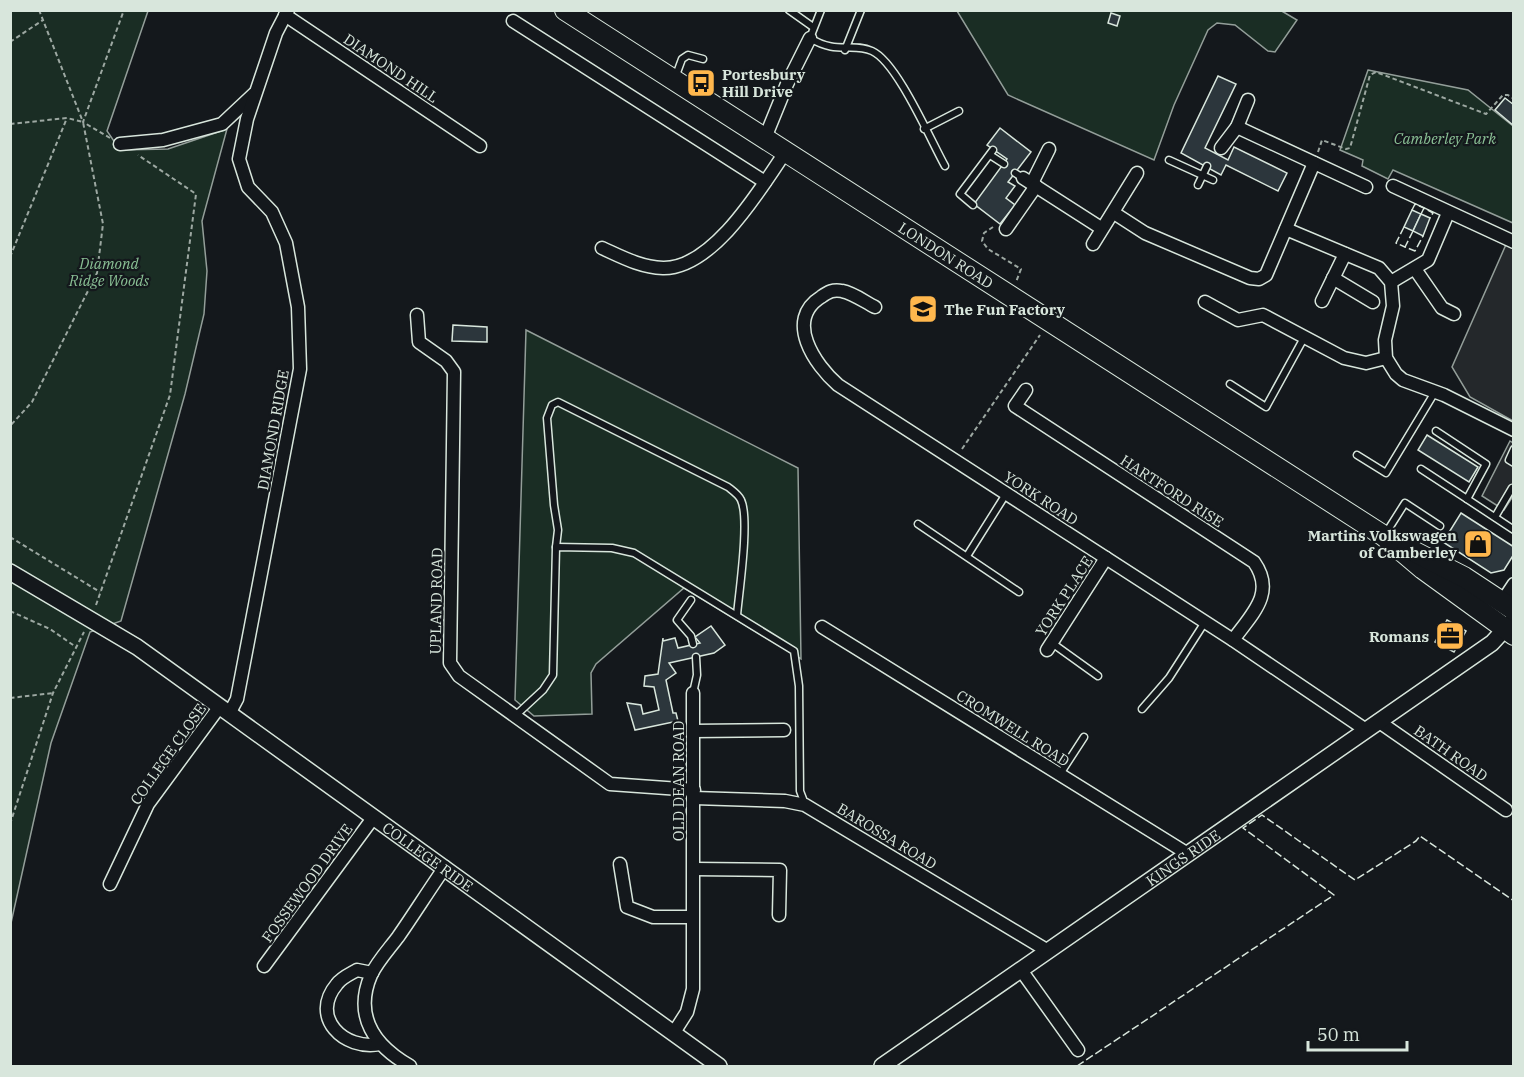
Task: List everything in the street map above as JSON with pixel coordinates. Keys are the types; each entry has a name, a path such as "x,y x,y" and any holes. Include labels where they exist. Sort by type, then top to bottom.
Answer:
{"main road":[{"name":"LONDON ROAD","path":"565,10 1386,538 1423,569 1507,626"},
{"name":"LONDON ROAD","path":"1386,538 1428,557 1508,606"}],"street":[{"name":"DIAMOND RIDGE","path":"225,709 237,699 300,369 298,307 286,243 272,212 248,187 238,159 255,93 287,13"},
{"name":"DIAMOND HILL","path":"287,13 480,146"},
{"path":"513,21 765,182"},
{"path":"765,138 812,33"},
{"name":"DIAMOND RIDGE","path":"120,144 163,140 222,124 255,93"},
{"path":"1217,151 1237,127 1248,100"},
{"path":"1237,127 1366,187"},
{"path":"1006,230 1027,180 1049,149"},
{"path":"602,248 640,265 666,268 692,260 719,238 749,207 786,151"},
{"path":"1114,213 1145,233 1250,278 1259,279 1266,274 1314,163"},
{"path":"1093,244 1137,173"},
{"path":"1027,180 1101,228"},
{"path":"1393,186 1514,242"},
{"path":"1391,282 1428,260 1448,213"},
{"path":"1286,229 1379,268 1391,282 1394,306 1385,340 1386,358 1390,367 1403,380 1435,392 1514,430"},
{"path":"1322,301 1345,254"},
{"path":"1415,269 1443,308 1454,314"},
{"path":"1333,278 1373,302"},
{"name":"YORK ROAD","path":"875,307 844,291 831,290 816,300 806,313 804,332 815,361 838,385 1233,640 1372,726"},
{"path":"1205,302 1238,320 1263,315 1344,358 1366,363 1386,358"},
{"name":"UPLAND ROAD","path":"417,315 418,349 446,362 454,372 450,663 459,676 610,784 694,794"},
{"name":"HARTFORD RISE","path":"1026,390 1016,406 1254,562 1261,573 1264,584 1261,602 1233,640"},
{"name":"YORK PLACE","path":"1049,647 1106,558"},
{"name":"COLLEGE RIDE","path":"10,572 137,647 719,1066"},
{"path":"1508,606 1514,584"},
{"name":"KINGS RIDE","path":"882,1066 1485,648 1507,626 1508,606"},
{"name":"CROMWELL ROAD","path":"822,627 1188,855"},
{"name":"OLD DEAN ROAD","path":"674,1034 687,1011 693,989 691,917 694,869 693,693"},
{"name":"COLLEGE CLOSE","path":"110,884 148,804 225,709"},
{"name":"BATH ROAD","path":"1372,726 1506,810"},
{"path":"693,731 784,730"},
{"name":"BAROSSA ROAD","path":"694,794 785,801 805,805 1048,951"},
{"name":"FOSSEWOOD DRIVE","path":"264,966 373,818"},
{"path":"620,864 627,907 653,917 691,917"},
{"path":"411,1066 390,1055 380,1044 368,1024 364,1010 372,973 445,867"},
{"path":"694,869 780,870 779,915"},
{"path":"372,973 357,970 337,982 330,996 327,1013 334,1029 346,1040 365,1047 380,1044"},
{"path":"1021,970 1078,1050"}],"lane":[{"path":"789,10 824,47 845,50 868,49 883,56 945,166"},
{"path":"812,33 820,10"},
{"path":"845,50 861,10"},
{"path":"674,80 682,59 688,55 703,59"},
{"path":"924,129 959,111"},
{"path":"973,205 960,194 992,152 1004,164"},
{"path":"1169,160 1213,180"},
{"path":"1198,185 1207,166"},
{"path":"1230,384 1266,408 1305,336"},
{"path":"1357,455 1386,472 1435,392"},
{"path":"515,716 543,690 553,675 558,530 547,418 552,405 558,402 679,461 728,487 736,494 741,500 744,522 737,615"},
{"path":"1436,431 1486,464 1467,499"},
{"path":"1514,449 1509,460 1514,464"},
{"path":"1421,469 1514,530"},
{"path":"1495,517 1512,488"},
{"path":"967,556 1006,493"},
{"path":"1386,538 1405,503 1440,526"},
{"path":"918,524 1019,592"},
{"path":"556,547 612,548 634,553 794,651 799,687 800,791 805,805"},
{"path":"691,600 677,620 692,636 693,644"},
{"path":"1142,709 1169,678 1205,622"},
{"path":"1049,647 1098,676"},
{"path":"693,693 697,675 696,657"},
{"path":"1060,775 1084,737"}],"path":[{"path":"10,426 32,402 97,273 103,224 83,122 39,10"},
{"path":"83,122 124,10"},
{"path":"10,42 44,20"},
{"path":"1314,163 1322,140 1346,149 1350,148 1370,75 1376,72 1486,114 1503,95 1514,99"},
{"path":"10,257 67,118"},
{"path":"10,124 67,118 83,122 196,194 170,395 91,619 53,693 10,824"},
{"path":"1006,230 996,226 984,233 982,241 988,249 1021,268 1015,284"},
{"path":"955,460 1050,320"},
{"path":"10,537 100,592"},
{"path":"10,611 50,629 77,647"},
{"path":"10,698 53,693"}],"green space":[{"path":"1280,10 1297,20 1275,52 1268,51 1235,25 1217,23 1208,30 1174,105 1154,160 1008,95 957,11"},
{"name":"Diamond Ridge Woods","path":"11,11 148,11 107,131 120,150 168,149 227,129 202,221 207,271 204,314 185,394 121,621 90,632 51,743 11,923"},
{"name":"Camberley Park","path":"1368,70 1468,90 1513,126 1513,223 1393,170 1388,179 1362,166 1363,160 1340,150"},
{"path":"526,330 798,468 801,659 684,588 596,664 591,673 592,714 534,716 515,700"}],"shaded area":[{"path":"1508,240 1513,240 1513,421 1470,397 1452,367"},
{"path":"1510,441 1513,443 1513,496 1504,510 1482,496"}],"building":[{"path":"1111,13 1120,16 1117,26 1108,23"},
{"path":"1218,76 1236,84 1205,148 1228,160 1234,147 1287,173 1278,191 1226,165 1221,175 1181,153"},
{"path":"1505,98 1514,105 1514,126 1495,110"},
{"path":"1000,128 1031,152 1008,182 1015,186 1006,198 1015,205 1000,224 974,204 1007,159 987,145"},
{"path":"1412,210 1421,214 1413,231 1404,227"},
{"path":"1421,214 1430,218 1423,236 1413,231"},
{"path":"453,325 487,327 487,342 452,341"},
{"path":"1427,435 1478,467 1469,482 1418,450"},
{"name":"Martins Volkswagen of Camberley","path":"1461,513 1514,547 1514,554 1504,570 1491,573 1443,542"},
{"name":"Romans","path":"1447,620 1466,631 1454,652 1435,642"},
{"path":"711,626 725,645 714,653 669,663 676,673 666,680 673,713 676,713 678,721 635,730 627,703 641,705 643,714 659,710 654,687 644,686 645,676 658,674 663,638 663,641 675,638 678,648 700,643 695,637"}],"fence":[{"path":"1412,210 1415,204 1424,208"},
{"path":"1421,214 1424,208 1433,213 1430,218"},
{"path":"1404,227 1396,243 1405,247"},
{"path":"1413,231 1405,247 1415,251 1423,236"},
{"path":"1077,1066 1334,895 1243,828 1262,815 1355,880 1416,841 1420,836 1514,901"}],"place":[{"name":"Portesbury Hill Drive","path":"701,83"},
{"name":"The Fun Factory","path":"923,309"},
{"name":"Martins Volkswagen of Camberley","path":"1478,544"},
{"name":"Romans","path":"1450,636"}]}
